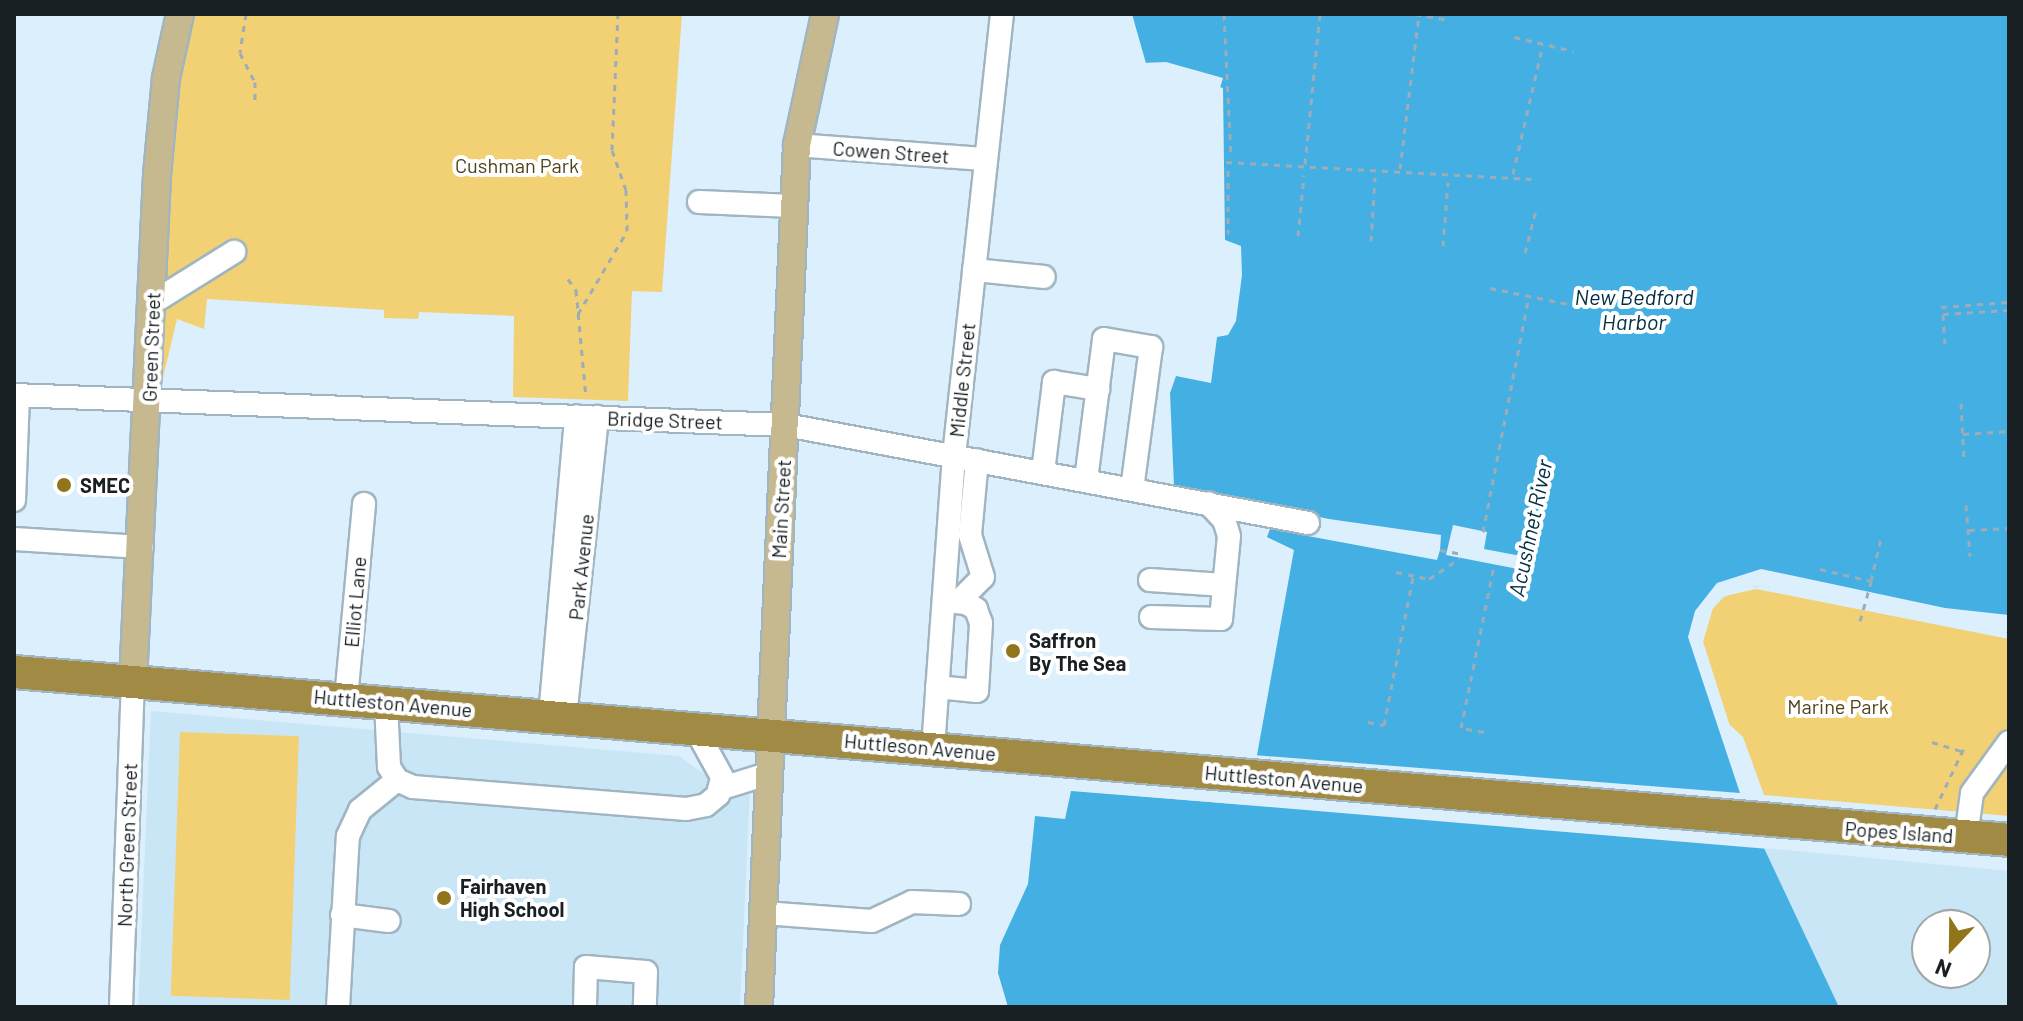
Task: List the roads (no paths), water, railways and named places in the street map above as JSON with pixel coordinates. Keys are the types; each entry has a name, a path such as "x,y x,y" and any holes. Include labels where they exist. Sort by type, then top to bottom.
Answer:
{"highway":[{"name":"Huttleston Avenue","path":"14,672 771,734"},
{"name":"Huttleson Avenue","path":"771,734 1068,761"},
{"name":"Huttleston Avenue","path":"1068,761 1789,823"},
{"name":"Popes Island","path":"1789,823 2009,840"}],"main road":[{"name":"Green Street","path":"133,682 166,78 180,14"},
{"name":"Main Street","path":"759,1007 797,145 825,14"}],"street":[{"name":"Middle Street","path":"933,748 937,687 951,601 954,456 1002,14"},
{"name":"Cowen Street","path":"797,145 985,159"},
{"path":"699,202 793,206"},
{"path":"152,303 234,252"},
{"path":"974,270 1044,277"},
{"path":"1086,480 1104,339 1151,347 1132,489"},
{"path":"1043,472 1054,382 1098,389"},
{"path":"14,500 16,395"},
{"name":"Bridge Street","path":"16,395 786,425 1308,523"},
{"name":"Park Avenue","path":"557,717 587,417"},
{"path":"951,601 983,577 970,535 977,460"},
{"path":"1151,617 1221,619 1229,536 1224,520 1208,503"},
{"name":"Elliot Lane","path":"346,699 364,504"},
{"path":"14,539 142,547"},
{"path":"1150,580 1224,585"},
{"path":"937,687 977,691 981,623 976,609 951,601"},
{"name":"North Green Street","path":"121,1007 133,682"},
{"path":"386,703 389,767 397,780 413,787 686,809 706,805 719,789 770,773"},
{"path":"695,728 718,764 719,789"},
{"path":"1966,837 1972,793 2009,742"},
{"path":"338,1007 348,836 360,810 397,780"},
{"path":"764,913 872,921 912,902 959,904"},
{"path":"342,915 389,921"},
{"path":"585,1007 586,967 646,972 645,1007"}],"water":[{"name":"New Bedford Harbor","path":"1132,14 2009,14 2009,634 1801,590 1740,585 1708,607 1698,634 1764,848 1839,1007 1008,1007 998,973 1000,945 1028,884 1035,816 1065,819 1071,791 1248,805 1294,550 1267,537 1270,529 1437,560 1440,550 1441,535 1329,519 1174,486 1170,393 1176,376 1211,383 1217,337 1226,329 1232,244 1225,240 1223,88 1147,67"}],"place":[{"name":"SMEC","path":"64,485"},
{"name":"Saffron By The Sea","path":"1013,651"},
{"name":"Fairhaven High School","path":"444,898"}],"park label":[{"name":"Cushman Park","path":"517,165"},
{"name":"Marine Park","path":"1838,706"}],"water label":[{"name":"Acushnet River","path":"1530,528"}]}
